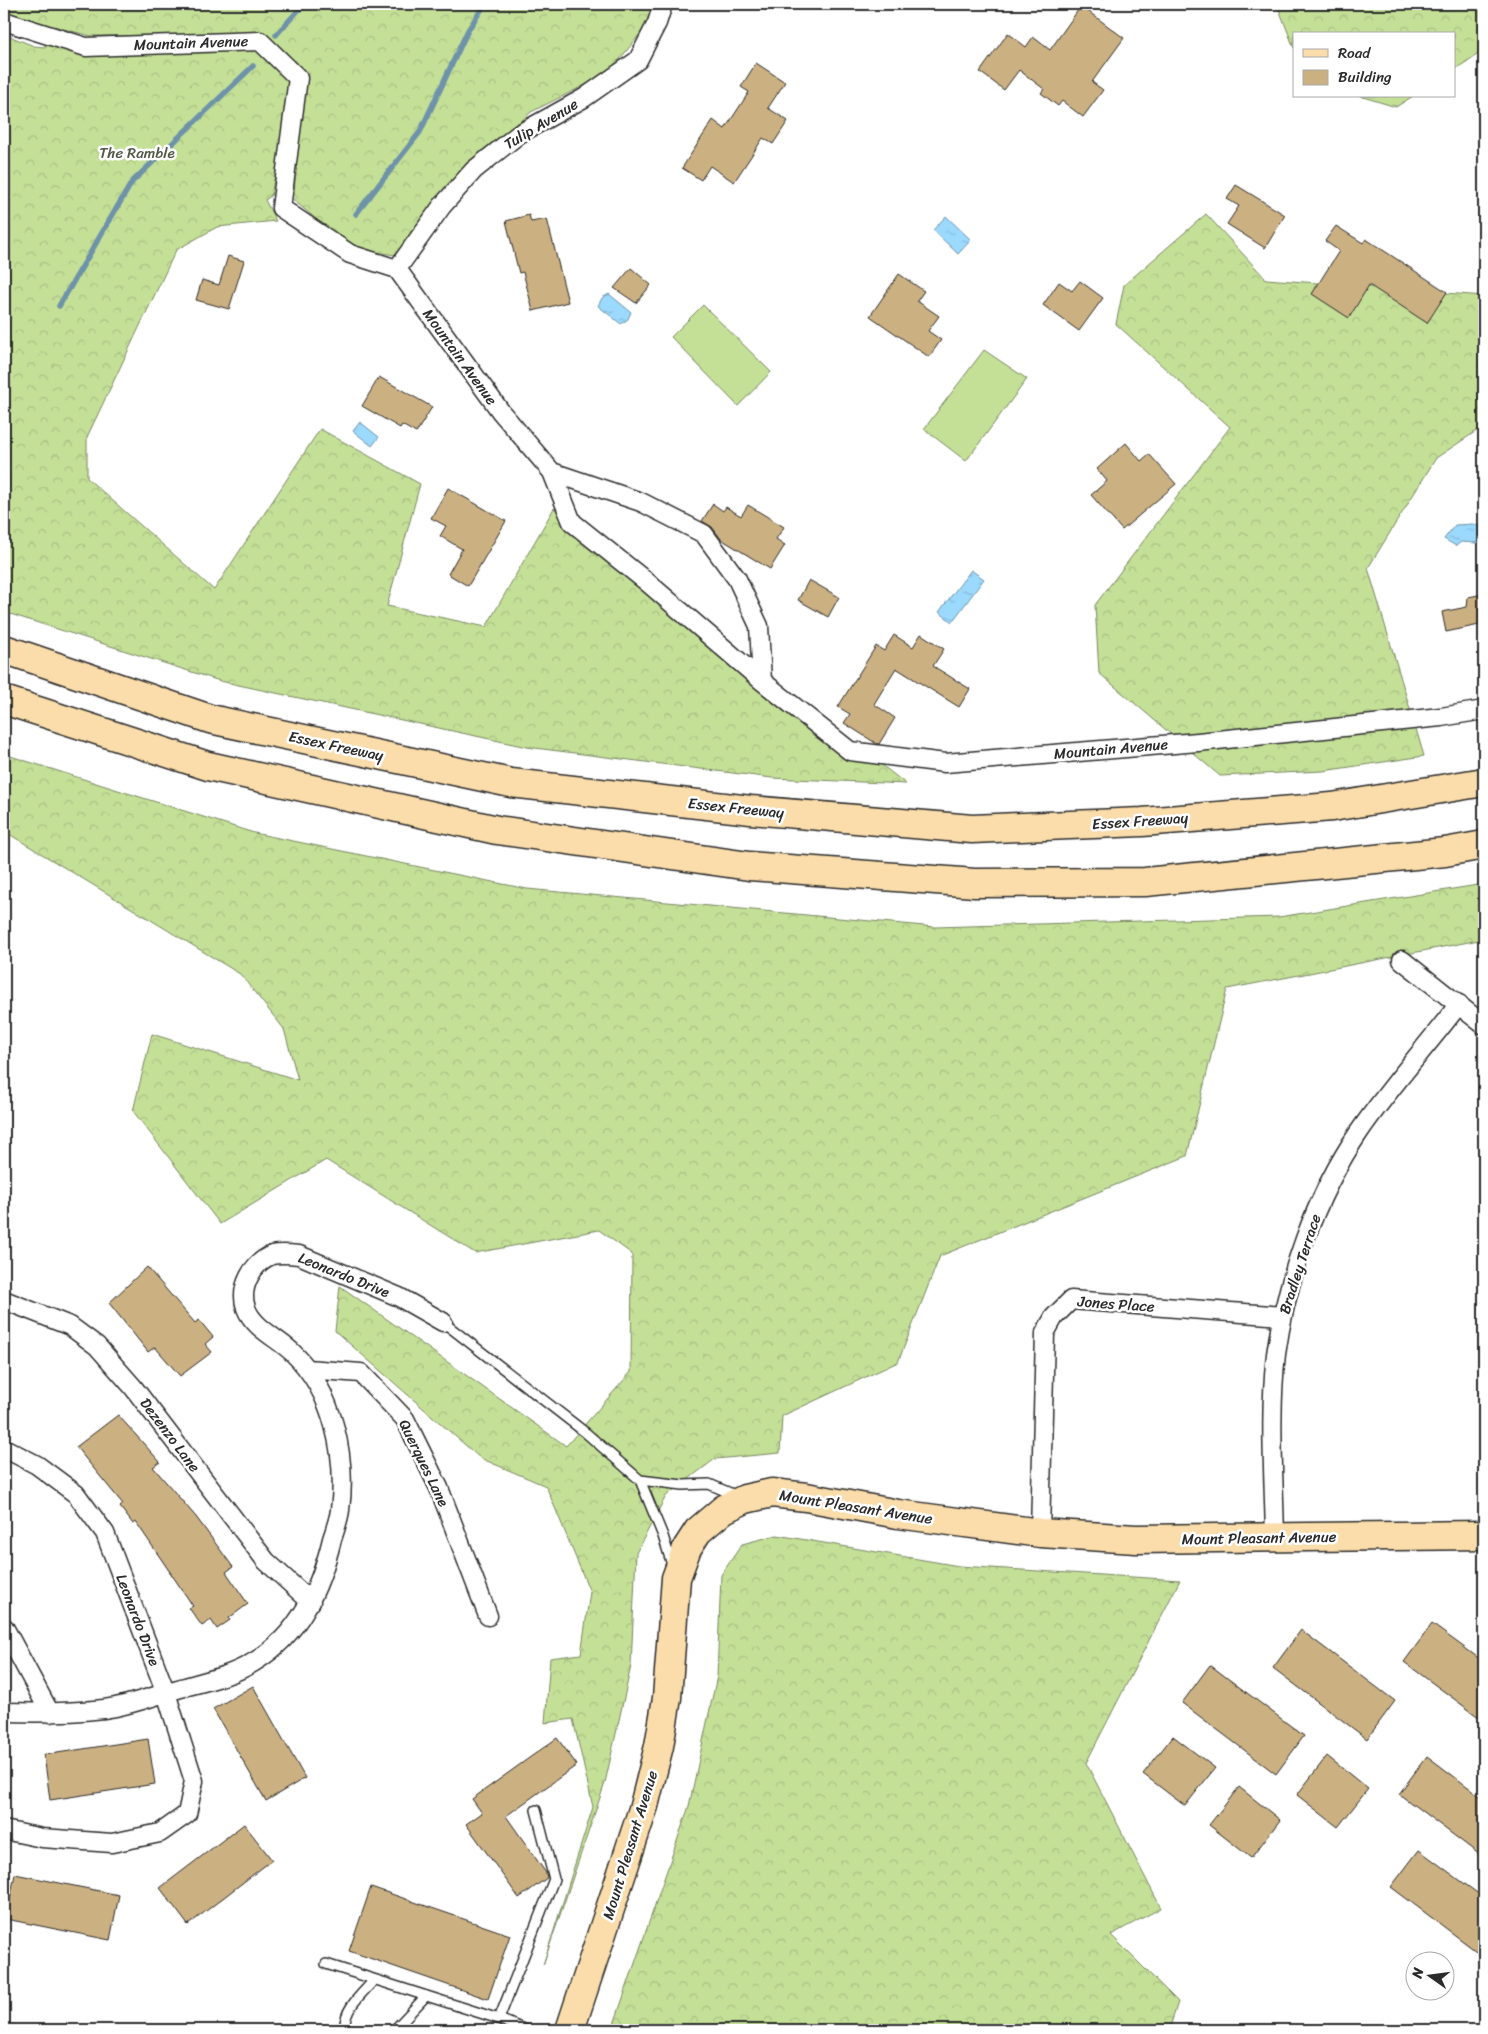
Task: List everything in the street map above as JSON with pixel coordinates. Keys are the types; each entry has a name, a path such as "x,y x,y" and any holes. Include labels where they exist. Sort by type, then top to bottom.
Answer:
{"main road":[{"name":"Essex Freeway","path":"4,649 210,719 511,783 760,811 981,829 1142,822 1332,807 1484,782"},
{"path":"4,700 208,766 497,830 749,866 975,883 1145,882 1445,852 1484,845"},
{"name":"Mount Pleasant Avenue","path":"570,2030 644,1806 659,1746 667,1698 676,1578 687,1548 698,1531 724,1509 745,1499 772,1493 806,1497 898,1514 1040,1533 1136,1539 1484,1535"}],"street":[{"name":"Tulip Avenue","path":"397,270 442,206 474,170 519,134 584,98 638,60 657,23 663,4"},
{"name":"Mountain Avenue","path":"4,20 86,47 260,41 298,78 280,208 350,254 397,270 501,412 552,472 572,522 647,582 762,682 850,751 945,763 1218,740 1441,717 1484,710"},
{"path":"552,472 640,502 704,534 738,579 759,626 762,682"},
{"path":"1402,960 1484,1025"},
{"name":"Bradley Terrace","path":"1275,1538 1274,1396 1276,1354 1283,1316 1308,1230 1331,1181 1358,1133 1459,1004"},
{"name":"Leonardo Drive","path":"4,1712 50,1713 105,1709 226,1675 253,1663 275,1647 294,1627 311,1602 326,1564 340,1510 338,1440 327,1405 314,1376 293,1353 252,1319 246,1307 244,1294 246,1282 252,1270 262,1261 273,1255 299,1255 399,1297 443,1322"},
{"name":"Dezenzo Lane","path":"4,1300 70,1326 97,1346 133,1386 266,1562 311,1602"},
{"name":"Jones Place","path":"1040,1533 1045,1333 1054,1317 1071,1300 1283,1316"},
{"name":"Querques Lane","path":"307,1368 361,1373 405,1419 439,1488 488,1616"},
{"name":"Leonardo Drive","path":"4,1448 37,1465 76,1494 105,1533 166,1692"},
{"path":"4,1627 50,1713"},
{"path":"4,1830 42,1838 112,1843 160,1833 186,1814 194,1781 166,1692"}],"lane":[{"path":"443,1322 586,1433 640,1480 663,1536 676,1578"},
{"path":"640,1480 683,1485 709,1484 745,1499"},
{"path":"499,2019 554,1879 536,1810"},
{"path":"326,1964 499,2019 515,2028 526,2030"},
{"path":"348,2030 345,2027 344,2018 347,2012 374,1980"},
{"path":"394,2030 426,1996"}],"green space":[{"path":"4,4 654,4 651,20 609,73 531,112 441,196 395,255 350,245 337,237 294,201 300,69 262,34 91,36 9,15 4,12"},
{"path":"1277,4 1484,4 1484,55 1480,53 1456,69 1456,32 1293,32 1293,45"},
{"name":"The Ramble","path":"4,34 34,46 45,47 46,38 256,49 293,80 271,196 265,200 276,221 217,227 176,250 87,437 87,478 214,590 320,429 420,484 387,606 486,627 554,508 906,784 772,778 527,747 220,681 4,612"},
{"path":"1367,98 1410,98 1396,107"},
{"path":"1206,214 1266,279 1484,296 1484,426 1436,458 1368,568 1424,756 1323,771 1220,776 1099,673 1095,605 1230,427 1116,324 1124,285"},
{"path":"703,305 771,372 738,406 671,337"},
{"path":"984,350 1027,379 966,461 924,429"},
{"path":"4,754 254,833 527,889 935,927 1279,917 1484,884 1484,939 1227,989 1187,1156 940,1256 898,1362 782,1416 780,1453 715,1459 666,1496 636,1553 631,1666 605,1783 543,1965 593,1807 573,1719 545,1723 550,1658 581,1654 590,1592 546,1486 480,1458 335,1331 340,1286 566,1446 631,1372 632,1254 599,1230 475,1253 326,1160 220,1224 133,1111 152,1034 298,1080 284,1029 240,974 4,831"},
{"path":"777,1535 959,1566 1180,1580 1086,1763 1161,1908 1111,1935 1178,2002 1169,2030 612,2030 689,1806 717,1676 721,1575 742,1544"}],"water":[{"path":"946,216 971,240 958,254 933,230"},
{"path":"609,294 631,312 628,319 621,324 598,306 602,298"},
{"path":"360,422 379,437 372,446 353,431"},
{"path":"1473,524 1481,527 1482,534 1476,543 1461,542 1456,546 1444,539 1455,525"},
{"path":"971,570 984,579 952,622 939,612"}],"building":[{"path":"1081,6 1124,38 1092,82 1103,90 1083,117 1062,101 1058,106 1041,93 1044,89 1019,70 1004,90 980,72 1008,33 1026,47 1033,37 1050,50"},
{"path":"756,63 785,82 768,108 788,121 773,144 763,138 734,182 710,166 701,180 682,168 713,120 725,129 749,92 741,87"},
{"path":"1236,185 1285,215 1265,248 1227,224 1239,206 1227,199"},
{"path":"529,215 531,222 547,219 568,302 533,311 523,272 519,273 506,221"},
{"path":"1336,226 1363,243 1366,239 1447,292 1427,323 1369,285 1349,318 1312,294 1339,251 1325,241"},
{"path":"228,256 244,261 229,309 196,300 202,280 219,285"},
{"path":"631,268 651,285 636,303 614,288"},
{"path":"899,274 924,291 917,301 939,316 928,331 941,340 929,357 870,316"},
{"path":"1080,281 1103,298 1079,331 1043,305 1059,282 1072,291"},
{"path":"379,377 432,407 416,433 402,425 400,428 362,406"},
{"path":"1126,443 1141,461 1149,454 1176,484 1122,530 1091,495 1107,481 1097,469"},
{"path":"448,488 506,521 468,586 448,574 462,549 440,536 446,526 431,518"},
{"path":"713,504 723,511 726,507 741,516 748,505 784,527 776,539 785,545 770,569 721,539 712,527 702,521"},
{"path":"809,580 839,597 828,617 798,600"},
{"path":"1484,594 1484,624 1446,632 1442,612 1467,607 1468,597"},
{"path":"921,634 944,649 933,666 970,689 959,707 896,668 874,704 895,718 879,744 877,744 844,723 850,714 838,707 876,646 884,651 894,635 913,647"},
{"path":"147,1267 195,1323 199,1320 213,1337 205,1344 212,1352 180,1376 155,1347 148,1352 109,1303"},
{"path":"118,1415 160,1462 153,1467 196,1517 233,1567 226,1572 248,1604 217,1629 211,1620 202,1626 189,1608 193,1606 136,1522 133,1524 120,1507 123,1504 76,1447"},
{"path":"1432,1624 1484,1662 1484,1721 1404,1662"},
{"path":"1301,1630 1395,1701 1367,1739 1273,1668"},
{"path":"1210,1665 1304,1736 1276,1774 1182,1703"},
{"path":"253,1686 305,1778 266,1801 213,1709"},
{"path":"1173,1736 1215,1768 1185,1806 1143,1774"},
{"path":"557,1738 577,1765 506,1816 546,1873 547,1878 519,1898 466,1824 482,1813 472,1799"},
{"path":"148,1739 155,1784 50,1800 44,1755"},
{"path":"1327,1756 1368,1789 1338,1827 1297,1795"},
{"path":"1427,1756 1484,1799 1484,1858 1399,1794"},
{"path":"1239,1787 1280,1820 1251,1858 1209,1825"},
{"path":"244,1824 272,1860 188,1925 160,1888"},
{"path":"1419,1850 1484,1898 1484,1957 1391,1887"},
{"path":"15,1874 119,1895 110,1940 6,1919"},
{"path":"371,1887 510,1935 488,1999 349,1951"}],"waterway":[{"path":"276,35 304,4"},
{"path":"356,214 420,132 468,30 485,4"},
{"path":"59,306 132,182 253,66"}]}
